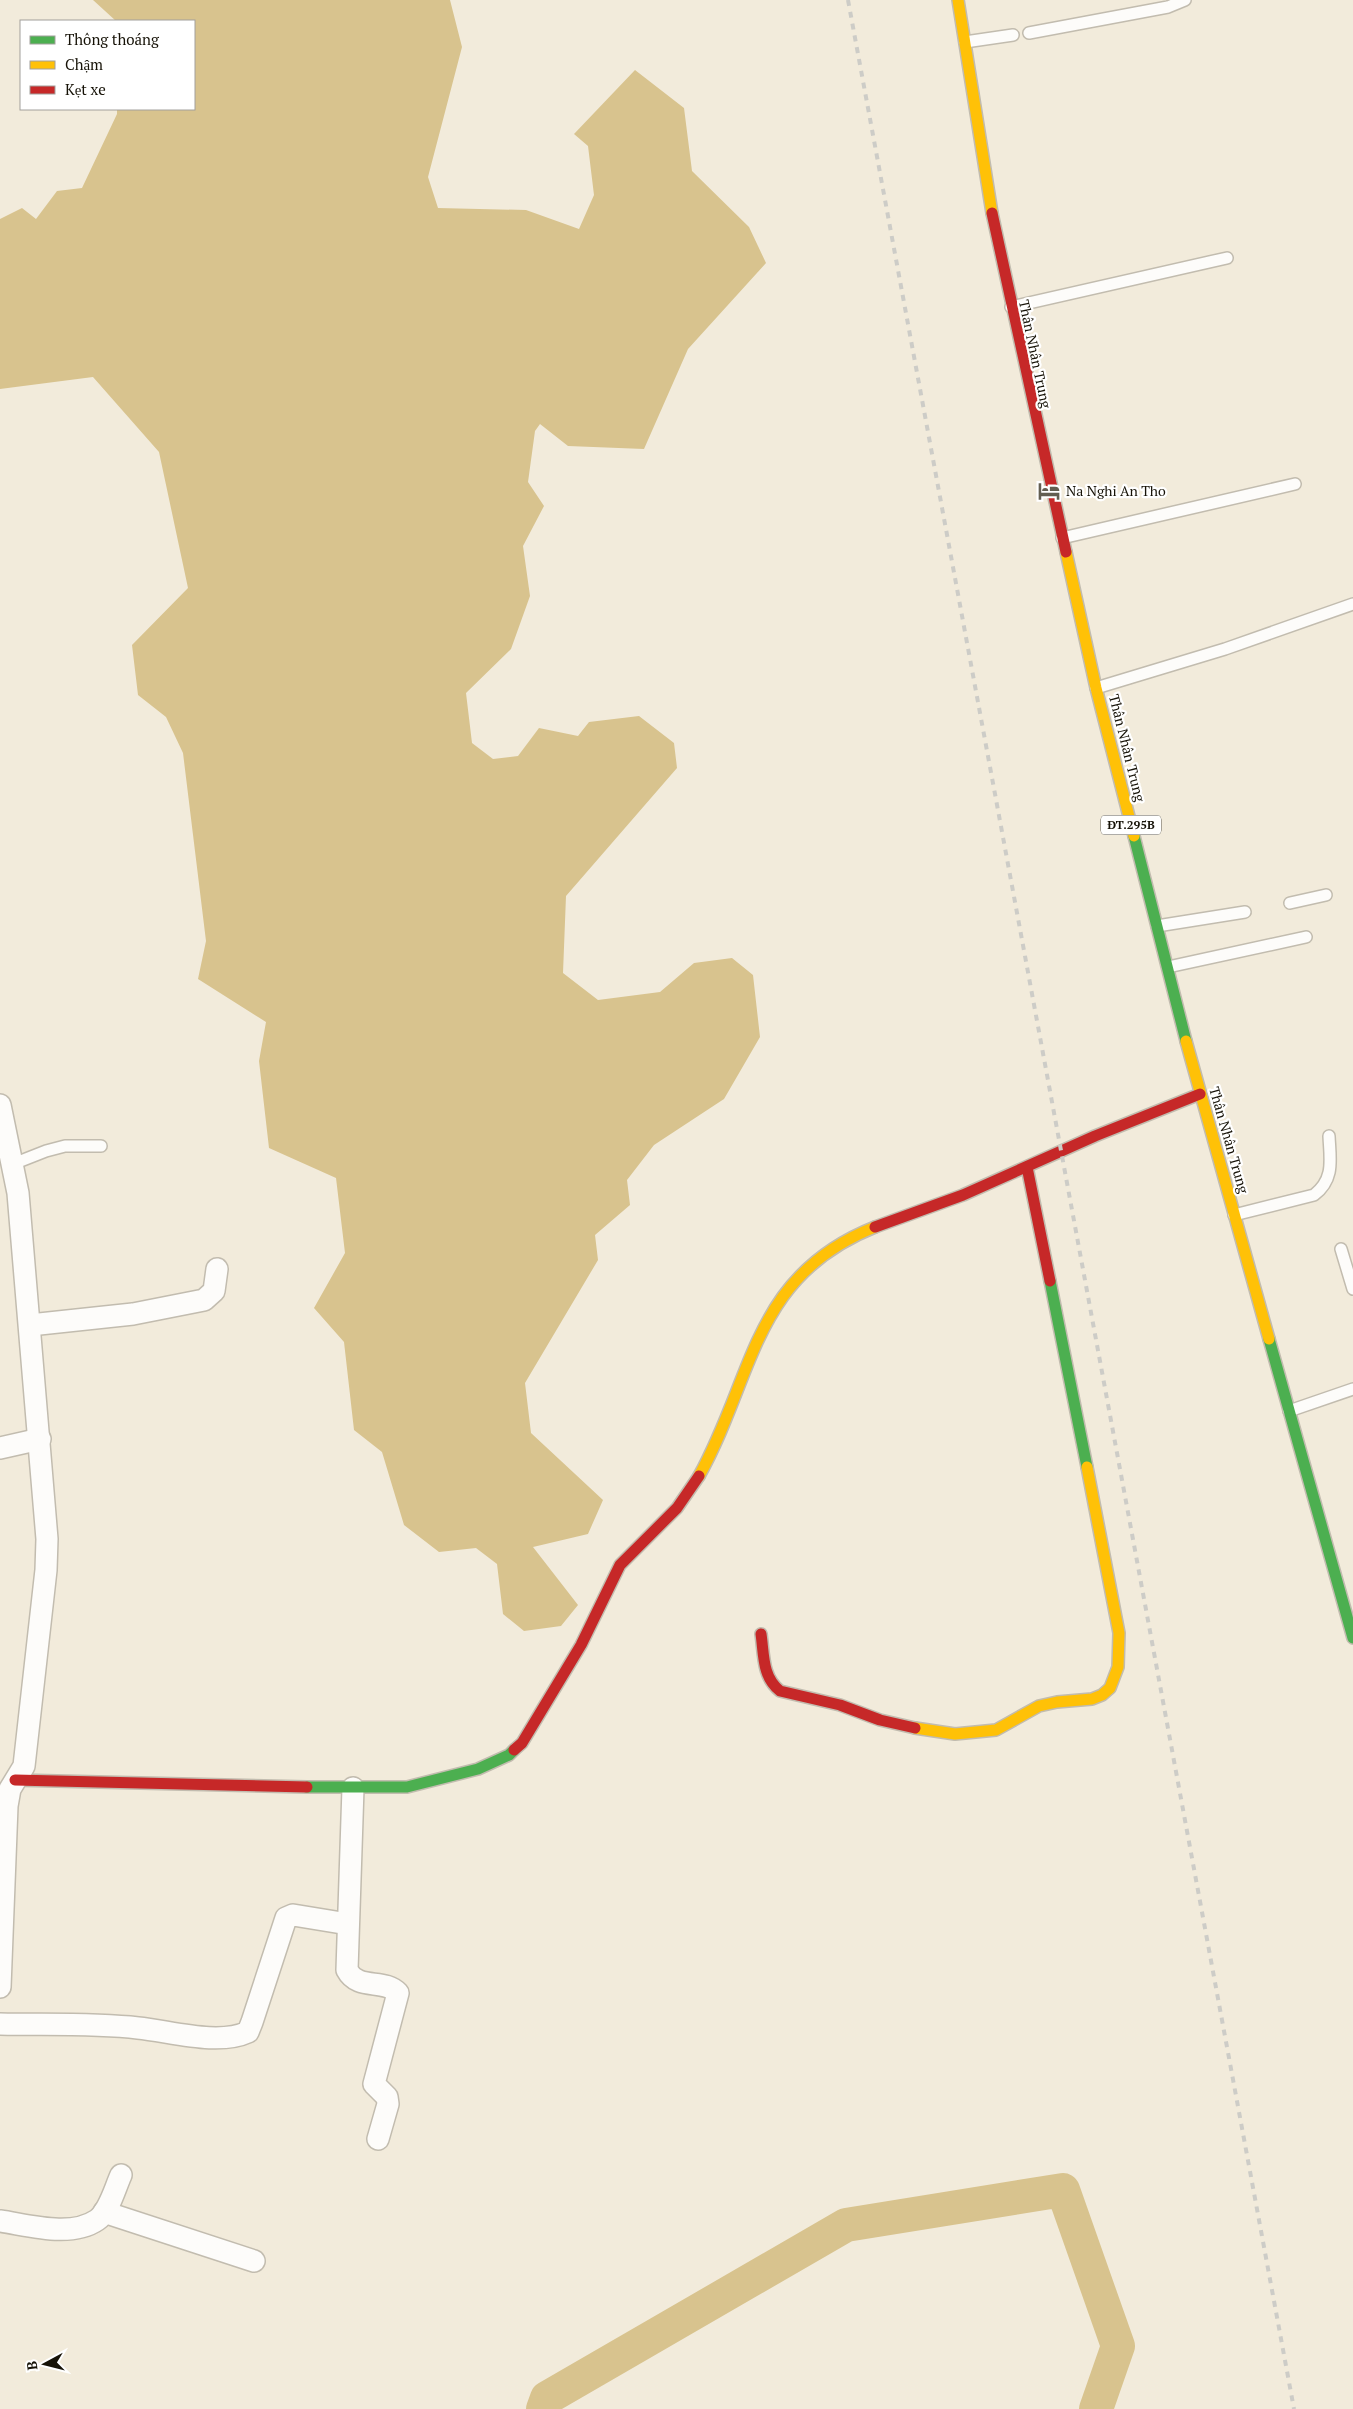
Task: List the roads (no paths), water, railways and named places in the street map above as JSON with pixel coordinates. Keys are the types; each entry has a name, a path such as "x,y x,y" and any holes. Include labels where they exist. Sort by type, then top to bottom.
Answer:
{"street":[{"name":"Thân Nhân Trung","path":"958,0 993,226 1096,688 1200,1094 1353,1638"},
{"path":"15,1780 353,1788 407,1787 478,1769 510,1755 522,1743 537,1722 580,1645 620,1564 629,1552 679,1506 692,1488 716,1443 758,1333 772,1308 794,1281 815,1261 850,1237 880,1224 949,1201 1200,1094"},
{"path":"0,1105 13,1164 30,1325 47,1540 46,1570 24,1766 10,1789 7,1806 0,1987"},
{"path":"761,1634 768,1678 774,1687 780,1691 840,1706 886,1722 948,1733 974,1733 995,1730 1014,1722 1030,1710 1047,1704 1095,1698 1106,1691 1120,1664 1118,1623 1028,1167"},
{"path":"30,1325 133,1314 204,1300 214,1291 217,1268"},
{"path":"0,1448 40,1439"},
{"path":"353,1788 346,1963 350,1975 358,1982 390,1987 398,1992 374,2084 387,2097 388,2104 378,2139"},
{"path":"0,2024 138,2028 193,2036 238,2037 248,2032 281,1926 286,1918 293,1915 348,1924"},
{"path":"0,2221 63,2228 79,2226 96,2220 104,2212 121,2175"},
{"path":"104,2212 254,2262"}],"lane":[{"path":"1029,33 1168,8 1184,0"},
{"path":"965,42 1012,35"},
{"path":"1010,308 1226,258"},
{"path":"1062,538 1295,484"},
{"path":"1096,688 1225,649 1353,604"},
{"path":"1290,903 1326,895"},
{"path":"1157,926 1245,912"},
{"path":"1168,967 1306,937"},
{"path":"1234,1215 1314,1195 1322,1188 1331,1174 1329,1136"},
{"path":"13,1164 65,1146 101,1146"},
{"path":"1341,1249 1353,1289"},
{"path":"1289,1411 1353,1389"},
{"path":"1340,1592 1353,1589"}],"waterway":[{"path":"543,2409 547,2398 846,2225 1063,2190 1118,2346 1096,2409"}],"railway":[{"path":"848,0 1294,2409"}],"place":[{"name":"Na Nghi An Tho","path":"1049,491"}]}
